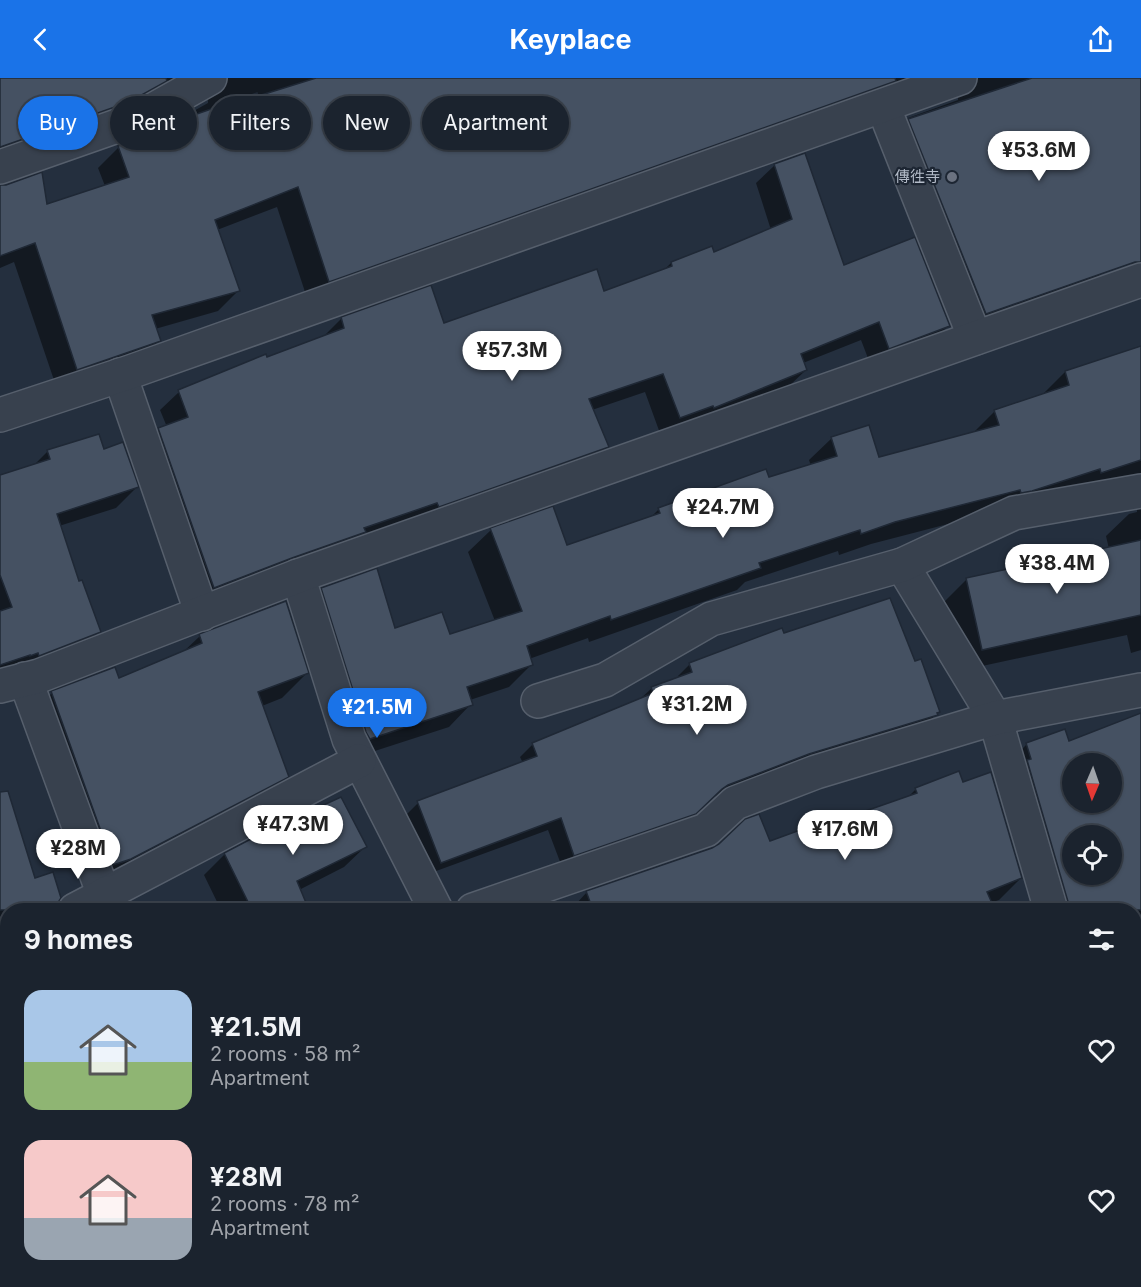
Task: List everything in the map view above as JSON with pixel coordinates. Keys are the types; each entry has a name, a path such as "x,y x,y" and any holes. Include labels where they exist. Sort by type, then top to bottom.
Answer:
{"street":[{"path":"0,167 137,119 210,78"},
{"path":"0,415 120,375 960,78"},
{"path":"883,106 975,338"},
{"path":"104,895 12,683 39,676 298,576 1141,280"},
{"path":"120,375 202,614"},
{"path":"538,701 605,680 711,619 902,566 1014,513 1141,491"},
{"path":"902,566 995,718 1049,903"},
{"path":"298,576 349,739 432,903"},
{"path":"494,903 706,830 735,803 816,772 995,718 1141,690"},
{"path":"89,903 359,761"}],"building":[{"path":"0,78 166,78 167,81 140,96 110,96 110,109 98,113 98,96 18,96 18,141 0,147"},
{"path":"316,78 895,78 896,81 329,282 298,187 215,220 240,291 152,315 161,341 77,370 35,243 0,256 0,185 42,172 47,204 129,177 119,150 197,150 197,114 209,110 209,150 311,150 311,96 258,96"},
{"path":"1032,78 1141,78 1141,262 1135,262 986,314 908,119"},
{"path":"805,153 844,265 915,237 950,326 889,349 879,322 801,354 807,370 714,408 713,406 680,418 663,374 589,399 609,447 439,507 437,503 364,528 366,532 214,588 158,428 188,417 178,390 266,354 267,357 344,328 341,317 431,285 444,323 597,269 604,291 672,266 671,262 712,246 714,252 792,219 774,164"},
{"path":"1141,346 1141,460 1101,473 1100,469 1032,491 1021,493 1020,490 895,522 861,534 860,530 759,563 761,568 611,620 610,616 527,646 533,665 467,687 473,705 370,739 366,732 321,588 377,568 395,628 442,612 450,634 522,611 490,528 553,506 567,545 660,513 658,508 766,469 769,477 837,456 831,437 869,425 879,457 999,425 994,410 1069,385 1065,371"},
{"path":"99,434 104,449 123,442 139,487 57,514 79,581 82,580 101,632 39,656 38,653 0,665 0,611 12,607 0,575 0,475 50,459 47,450"},
{"path":"1141,540 1141,615 982,650 966,578"},
{"path":"890,598 915,661 921,659 940,712 937,713 938,715 809,754 728,785 696,814 574,856 561,818 441,863 417,801 537,756 532,743 653,693 651,687 692,672 689,663 782,628 784,633"},
{"path":"286,601 309,673 258,692 289,777 131,859 113,865 51,691 115,667 119,678 202,643 199,634"},
{"path":"1141,713 1141,903 1068,903 1063,885 1122,885 1122,825 1062,825 1062,881 1027,760 1031,759 1026,743 1065,729 1069,741"},
{"path":"959,771 963,782 991,772 1022,878 987,892 992,903 590,903 586,891 712,848 745,819 759,814 770,841 833,818 834,822 917,793 915,788"},
{"path":"8,791 35,878 53,872 61,898 58,903 0,903 0,792"},
{"path":"341,797 367,847 297,881 306,903 249,903 224,853 301,813 302,815"}],"place":[{"name":"傳徃寺","path":"952,177"}]}
